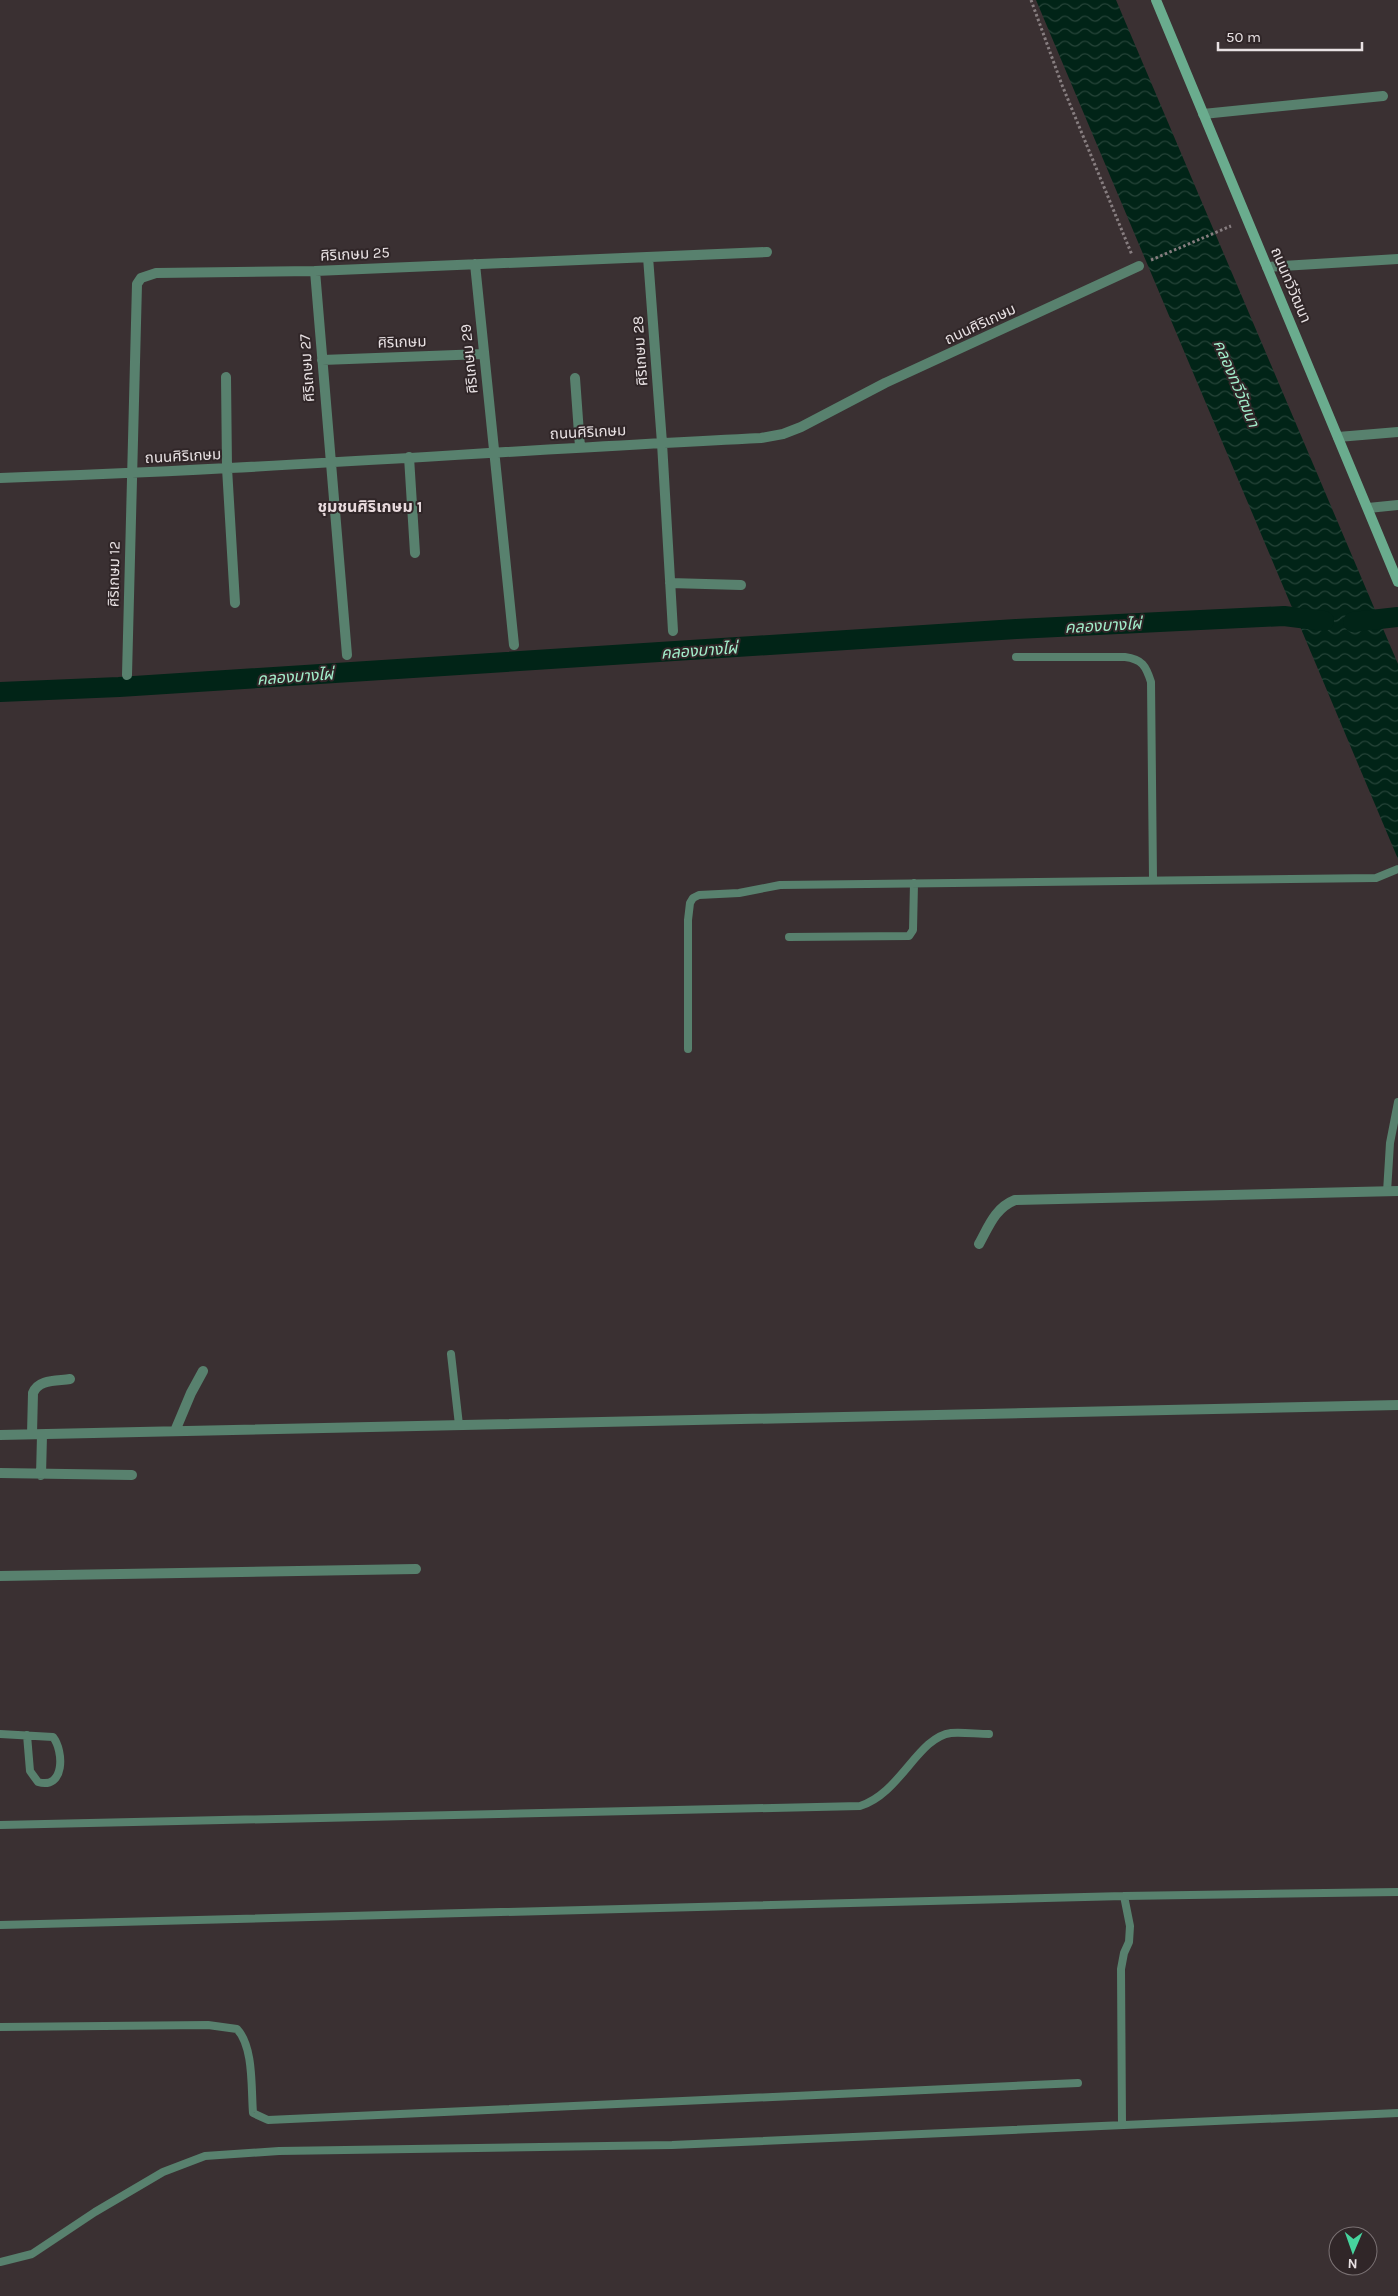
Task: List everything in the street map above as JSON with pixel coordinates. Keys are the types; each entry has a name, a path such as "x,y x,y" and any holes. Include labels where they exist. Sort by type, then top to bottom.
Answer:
{"main road":[{"name":"ถนนทวีวัฒนา","path":"1156,0 1398,582"}],"street":[{"path":"1203,114 1383,96"},
{"name":"ศิริเกษม 25","path":"132,474 137,284 141,278 156,273 315,271 767,252"},
{"name":"ศิริเกษม 28","path":"648,257 662,443 673,632"},
{"path":"1267,267 1398,260"},
{"name":"ศิริเกษม 29","path":"474,264 514,645"},
{"name":"ถนนศิริเกษม","path":"0,478 132,474 762,438 783,434 800,427 885,383 1138,266"},
{"name":"ศิริเกษม 27","path":"315,271 347,654"},
{"name":"ศิริเกษม","path":"322,360 483,354"},
{"path":"226,377 227,468 235,603"},
{"path":"575,378 580,447"},
{"path":"1338,437 1398,432"},
{"path":"408,457 415,553"},
{"name":"ศิริเกษม 12","path":"127,675 132,474"},
{"path":"1368,508 1398,505"},
{"path":"670,583 741,585"},
{"path":"979,1244 996,1213 1005,1204 1015,1200 1393,1191"},
{"path":"175,1431 203,1370"},
{"path":"41,1475 33,1393 36,1387 43,1383 70,1379"},
{"path":"0,1435 1398,1405"},
{"path":"0,1474 132,1475"},
{"path":"0,1576 416,1569"}],"lane":[{"path":"1016,656 1125,657 1137,658 1144,664 1151,682 1153,879"},
{"path":"688,1048 688,920 690,903 693,898 699,895 739,893 780,885 1153,879 1376,878 1398,869"},
{"path":"789,937 909,936 913,930 914,883"},
{"path":"1393,1191 1390,1142 1398,1102"},
{"path":"451,1354 459,1425"},
{"path":"0,1825 860,1806 872,1802 896,1782 926,1746 935,1739 950,1733 989,1734"},
{"path":"0,1734 27,1735 49,1736 58,1743 61,1756 60,1771 48,1782 38,1782 30,1771 27,1735"},
{"path":"0,1925 1124,1896 1398,1892"},
{"path":"1122,2125 1121,1969 1124,1953 1129,1942 1130,1926 1124,1896"},
{"path":"0,2027 208,2026 237,2029 245,2037 253,2114 268,2120 1078,2083"},
{"path":"0,2262 32,2254 95,2212 163,2172 205,2156 279,2151 672,2145 1398,2113"}],"path":[{"path":"1031,0 1062,85 1138,266 1231,226"}],"water":[{"name":"คลองทวีวัฒนา","path":"1036,0 1116,0 1398,664 1398,859"}],"waterway":[{"name":"คลองบางไผ่","path":"0,692 119,687 1016,629 1284,616 1324,621"},
{"name":"คลองบางไผ่","path":"1353,622 1398,617"}],"district":[{"name":"ชุมชนศิริเกษม 1","path":"370,506"}]}
